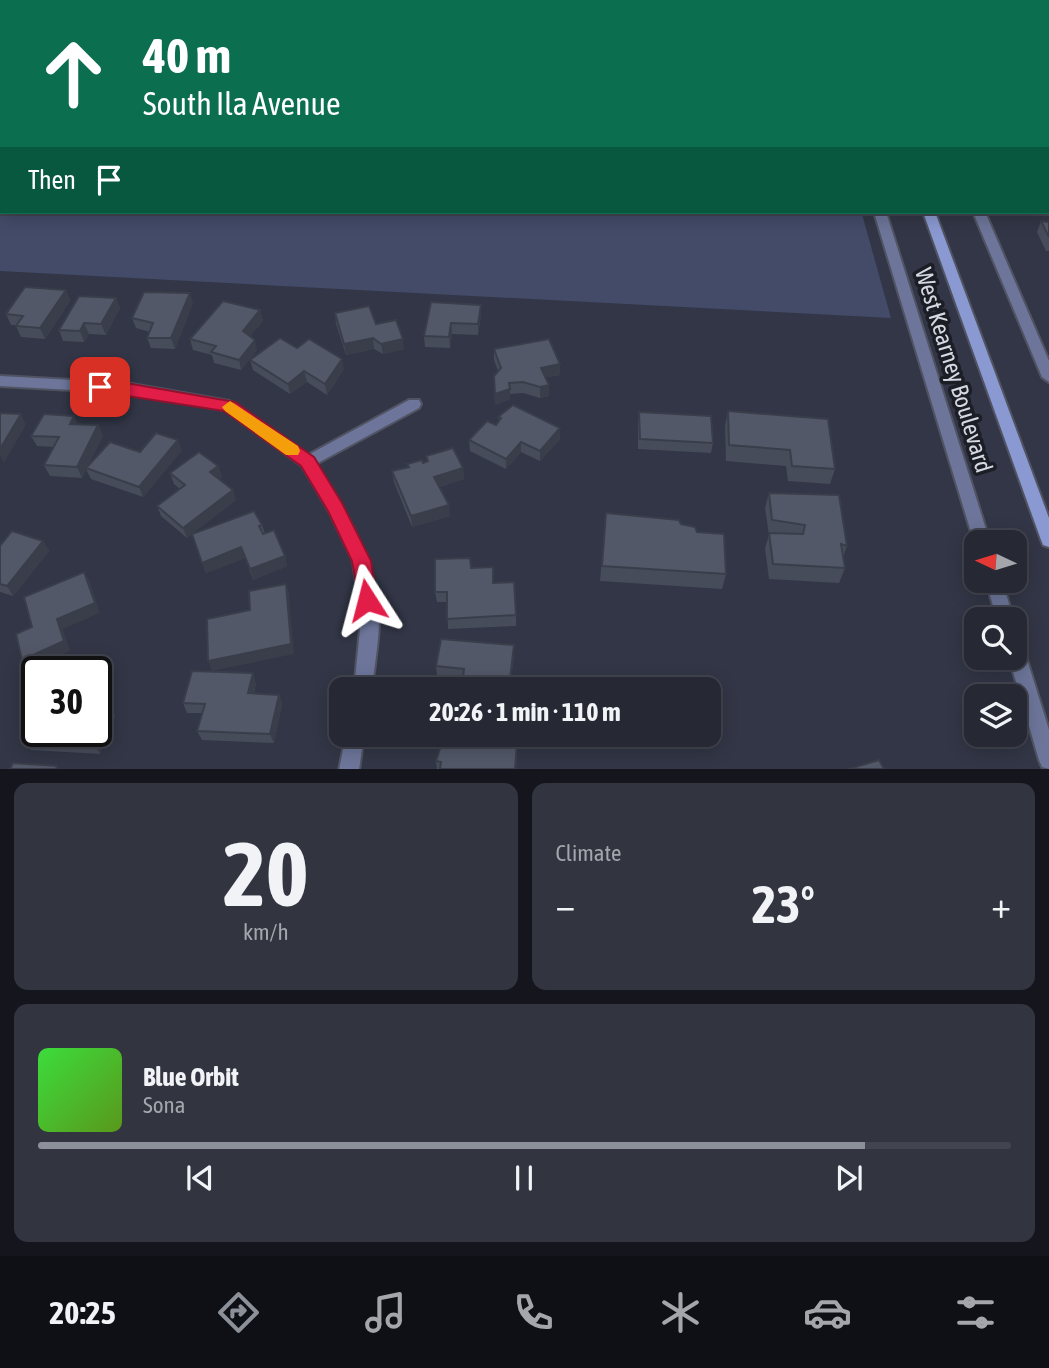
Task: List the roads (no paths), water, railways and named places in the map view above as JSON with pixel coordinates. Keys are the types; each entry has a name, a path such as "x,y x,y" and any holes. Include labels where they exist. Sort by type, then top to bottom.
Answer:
{"main road":[{"name":"West Kearney Boulevard","path":"930,214 1049,540"}],"street":[{"name":"West Kearney Boulevard","path":"881,214 978,530"},
{"path":"980,214 1049,377"},
{"path":"0,382 126,388 229,406 307,462 335,508 361,561 370,619 364,677"},
{"path":"307,462 414,404"},
{"path":"1021,670 1049,760"},
{"path":"349,769 353,747"}]}
